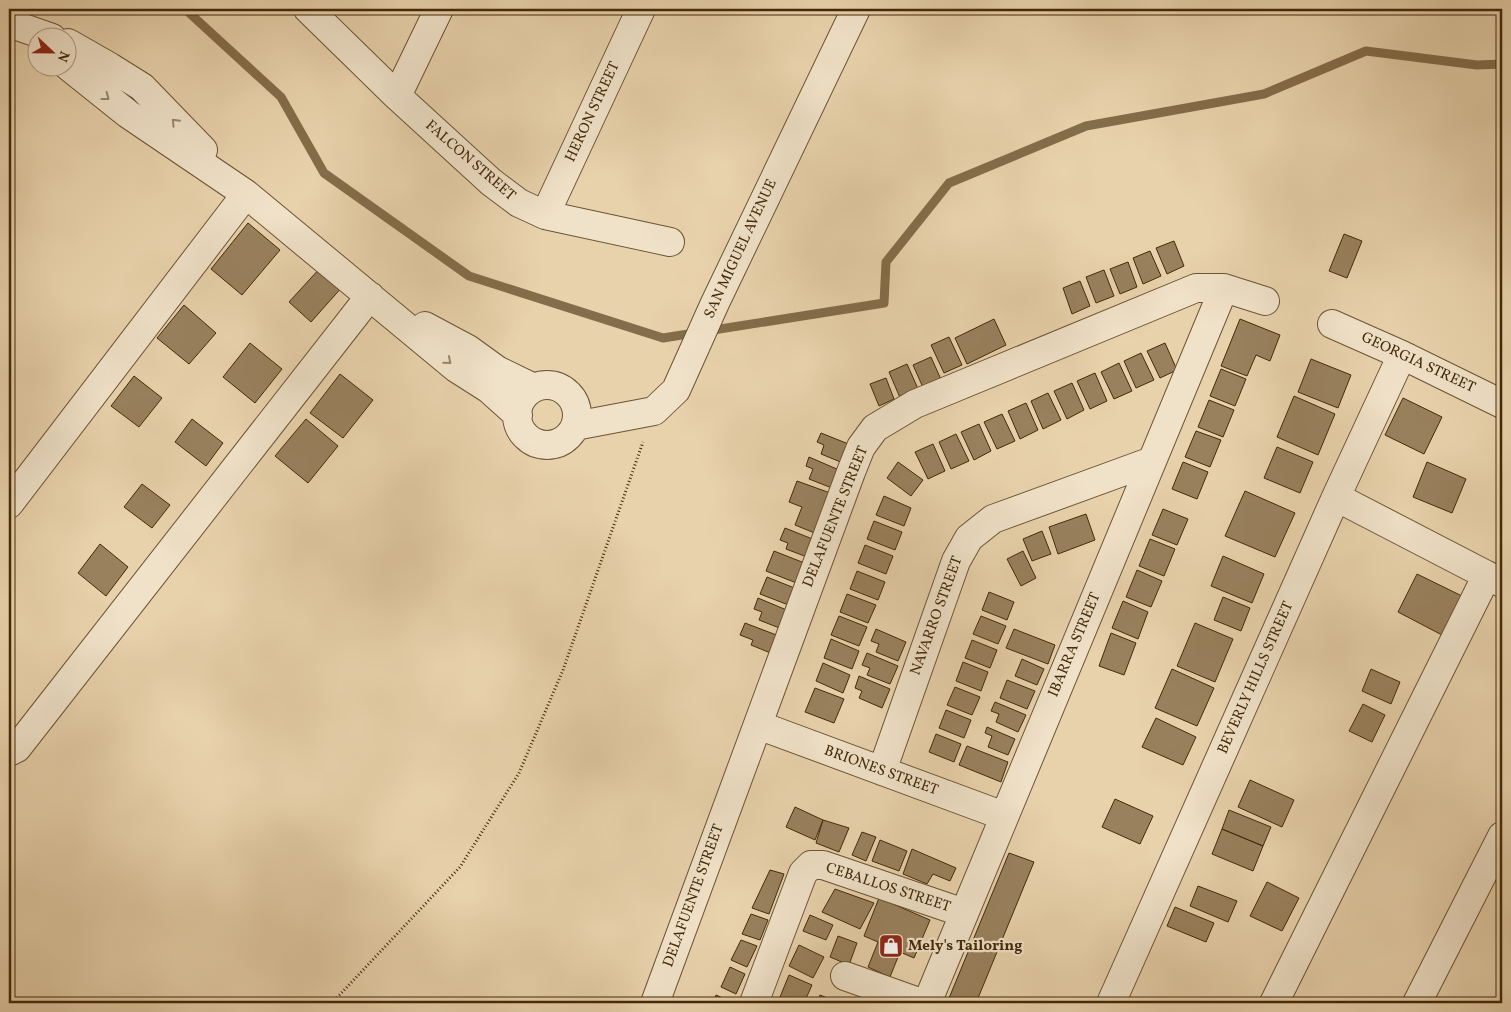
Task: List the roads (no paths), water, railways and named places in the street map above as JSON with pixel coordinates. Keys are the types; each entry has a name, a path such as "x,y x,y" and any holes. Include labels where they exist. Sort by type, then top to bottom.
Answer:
{"street":[{"name":"FALCON STREET","path":"308,9 397,96 491,182 519,203 545,215 670,242"},
{"path":"397,96 439,9"},
{"name":"HERON STREET","path":"545,215 642,9"},
{"name":"SAN MIGUEL AVENUE","path":"575,426 654,411 676,390 710,313 856,9"},
{"path":"9,22 28,29"},
{"path":"9,41 28,48"},
{"path":"78,49 142,87 246,194"},
{"path":"78,74 128,114 246,194 456,368 489,389 518,415"},
{"path":"9,504 246,194"},
{"name":"DELAFUENTE STREET","path":"655,1003 851,472 862,447 875,428 915,404 1196,288 1224,288 1265,301"},
{"name":"IBARRA STREET","path":"927,1003 1224,288"},
{"path":"370,296 468,349 497,370 534,388"},
{"path":"9,752 16,748 370,296"},
{"name":"GEORGIA STREET","path":"1332,324 1402,354 1502,404"},
{"name":"BEVERLY HILLS STREET","path":"1111,1003 1336,496 1402,354"},
{"path":"544,385 554,386 564,390 571,396 576,406 577,416 575,426 570,435 562,442 542,445 532,441 524,434 519,425 520,404 525,395 534,388 544,385"},
{"name":"NAVARRO STREET","path":"882,771 956,561 969,538 993,519 1152,461"},
{"path":"1274,1003 1495,579 1336,496"},
{"name":"BRIONES STREET","path":"758,726 1004,816"},
{"path":"1417,1003 1502,836"},
{"name":"CEBALLOS STREET","path":"754,1003 803,873 810,865 823,865 964,913"},
{"path":"845,976 873,995 921,1003"}],"waterway":[{"path":"185,9 281,97 324,173 469,276 663,338 884,303 886,262 949,183 1086,126 1264,94 1366,51 1477,65 1502,64"}],"place":[{"name":"Mely's Tailoring","path":"891,946"}]}
